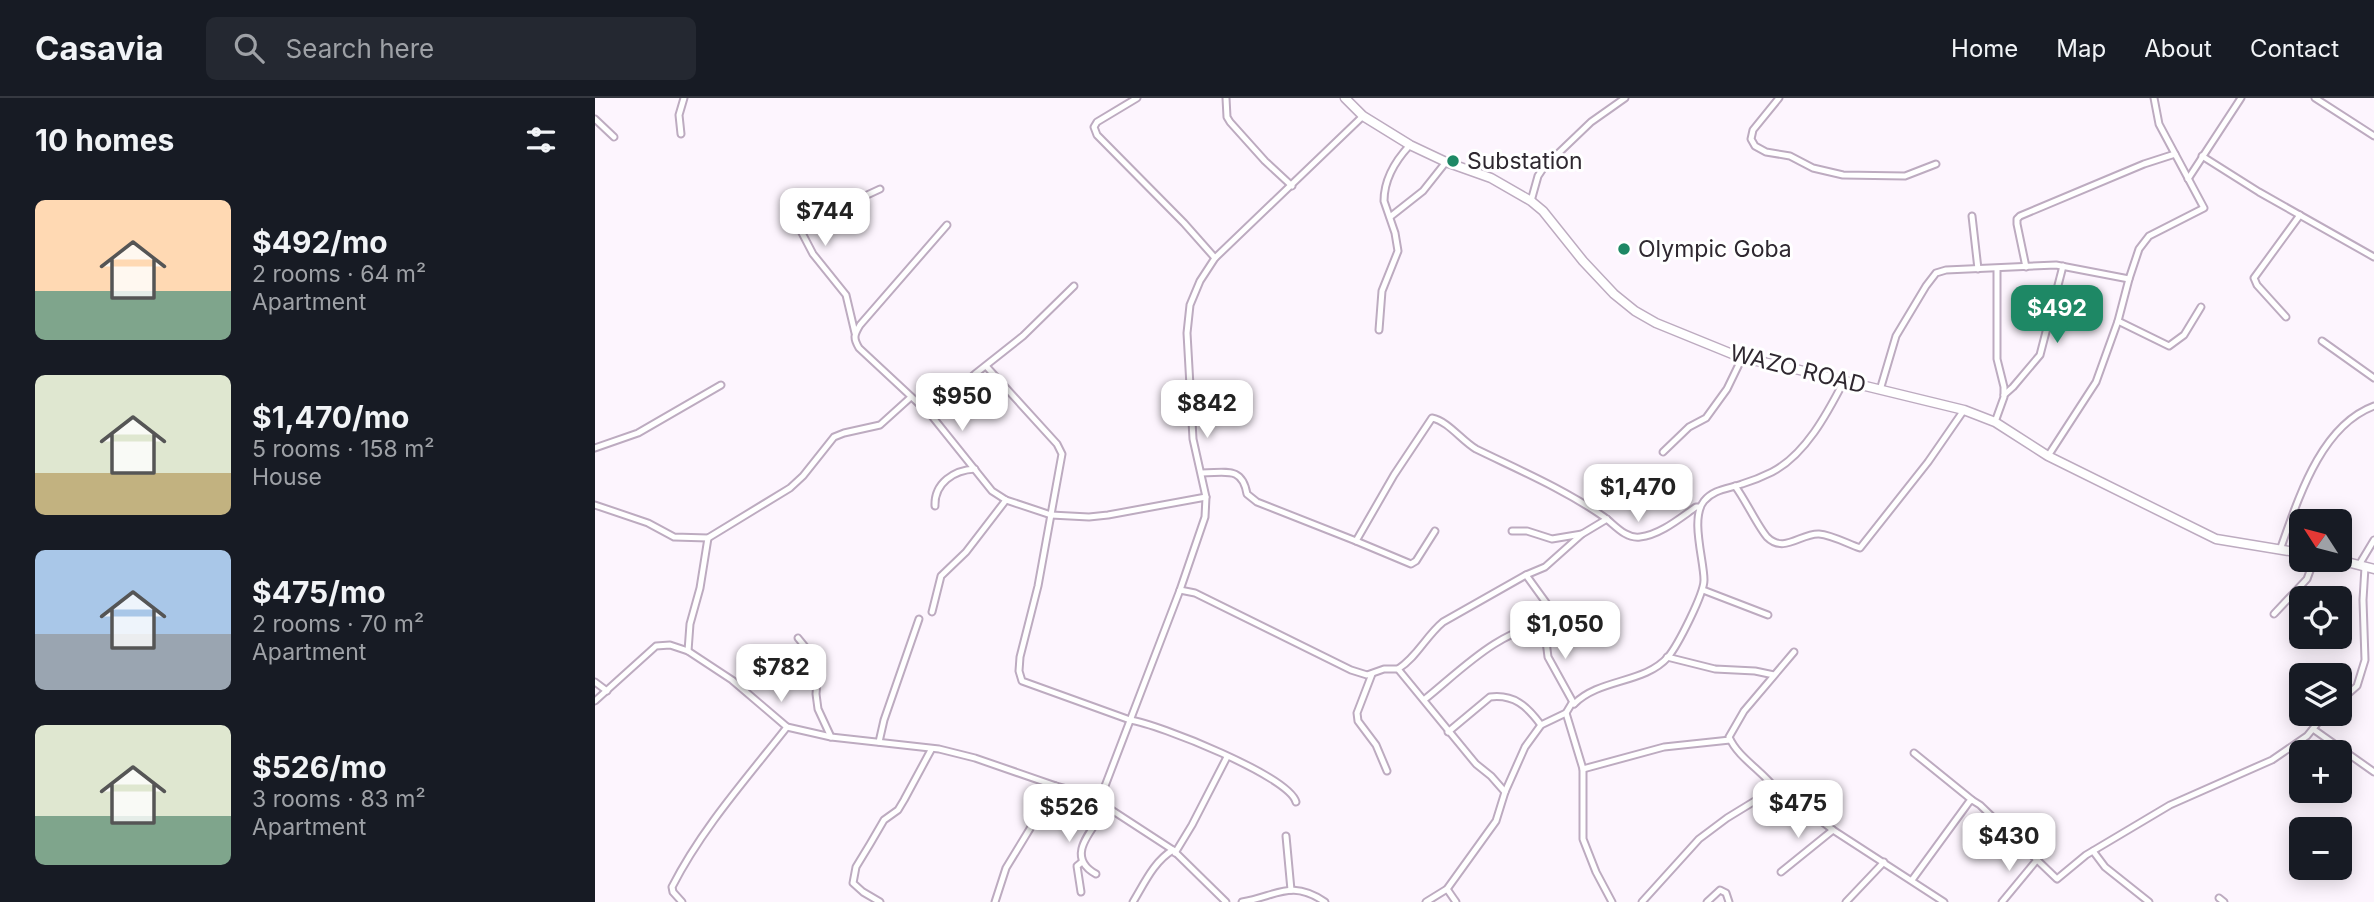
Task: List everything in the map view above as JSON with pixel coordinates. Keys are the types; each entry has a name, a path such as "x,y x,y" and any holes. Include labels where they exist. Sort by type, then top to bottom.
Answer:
{"main road":[{"name":"WAZO ROAD","path":"1345,98 1363,116 1409,145 1491,178 1531,201 1543,211 1583,261 1614,294 1635,311 1742,358 1964,410 1995,422 2049,456 2216,539 2289,551"}],"street":[{"path":"681,134 679,115 684,98"},
{"path":"1137,98 1097,122 1094,127 1097,135 1215,258"},
{"path":"1226,98 1227,117 1230,122 1292,186"},
{"path":"1531,201 1538,176 1544,167 1591,122 1625,98"},
{"path":"1779,98 1753,130 1751,139 1755,146 1766,152 1790,156 1814,168 1843,175 1905,176 1936,164"},
{"path":"2049,456 2096,382 2118,321 2139,249 2149,236 2203,209 2204,204 2159,124 2154,98"},
{"path":"2188,178 2241,98"},
{"path":"2315,98 2374,136"},
{"path":"1100,799 1205,517 1206,497 1193,439 1187,333 1190,305 1200,281 1215,258 1363,116"},
{"path":"595,119 614,137"},
{"path":"1379,330 1382,291 1398,251 1384,201 1390,170 1409,145"},
{"path":"2026,267 2017,224 2020,216 2144,164 2175,154"},
{"path":"2202,156 2374,257"},
{"path":"1390,217 1423,191 1446,162"},
{"path":"880,189 805,224 801,231 813,254 845,295 859,348 931,415 992,491 1006,500 1051,515 1108,515 1206,497"},
{"path":"2286,317 2256,285 2254,278 2300,215"},
{"path":"1972,216 1978,269"},
{"path":"855,333 947,225"},
{"path":"2364,251 2374,246"},
{"path":"1880,390 1896,336 1936,274 1946,270 2063,266 2129,279"},
{"path":"2004,395 2040,355 2063,266"},
{"path":"1995,422 2004,395 2004,379 1997,359 1997,268"},
{"path":"931,415 1023,336 1074,286"},
{"path":"2118,321 2169,346 2184,335 2201,307"},
{"path":"2322,341 2374,378"},
{"path":"1663,452 1689,427 1706,418 1727,389 1742,358"},
{"path":"986,366 1057,444 1062,454 1038,586 1020,657 1019,671 1022,681 1130,720 1146,722 1258,770 1286,787 1294,794 1296,802"},
{"path":"1426,902 1447,889 1496,821 1505,792 1525,747 1541,725 1566,713 1572,703 1585,693 1649,672 1667,657 1678,642 1705,582 1698,517 1700,507 1711,495 1727,486 1735,486 1773,471 1794,457 1828,412 1844,382"},
{"path":"595,448 638,433 721,385"},
{"path":"595,505 620,512 674,537 708,538 790,488 834,438 880,425 911,397"},
{"path":"2280,550 2299,496 2318,460 2346,422 2357,413 2374,406"},
{"path":"1735,486 1767,536 1776,542 1789,544 1821,534 1860,548 1928,462 1964,410"},
{"path":"1356,541 1406,455 1432,418 1444,423 1476,449 1569,494 1629,536 1639,537 1659,530 1700,507"},
{"path":"935,506 937,491 953,474 960,470 975,469"},
{"path":"1202,473 1241,476 1247,494 1257,502 1411,564 1416,561 1434,531"},
{"path":"932,612 941,576 966,552 1006,500"},
{"path":"1398,670 1418,652 1443,622 1553,561 1581,534 1607,519"},
{"path":"1512,531 1527,531 1552,539 1581,534"},
{"path":"688,651 690,624 700,588 708,538"},
{"path":"2352,690 2357,686 2365,660 2363,600 2366,566 2374,540"},
{"path":"2274,614 2307,579 2310,572"},
{"path":"1526,575 1547,604 1551,617 1545,633 1548,657 1574,704"},
{"path":"1180,590 1195,593 1350,670 1367,675 1384,669 1398,670 1425,699 1448,732 1476,764 1505,792"},
{"path":"1703,590 1767,615"},
{"path":"879,742 919,619"},
{"path":"1425,699 1489,649 1534,626 1548,626"},
{"path":"798,638 818,667 818,709 831,737"},
{"path":"595,701 656,646 665,644 688,651 732,680 787,727 831,737 939,749 1100,799 1107,807 1174,852 1226,902"},
{"path":"1730,740 1744,710 1794,652"},
{"path":"1667,657 1715,670 1755,671 1774,675"},
{"path":"1372,674 1357,713 1358,721 1376,745 1387,771"},
{"path":"595,682 607,691"},
{"path":"1448,732 1490,697 1498,696 1510,697 1528,708 1541,725"},
{"path":"1566,713 1583,769 1583,839 1612,902"},
{"path":"1914,753 1980,805 2056,880 2093,851 2170,804 2272,760 2307,736 2315,726"},
{"path":"682,902 672,887 687,859 787,727"},
{"path":"2313,729 2374,772"},
{"path":"1583,769 1664,747 1730,740"},
{"path":"1730,740 1780,795"},
{"path":"880,902 853,883 856,867 884,820 898,810 931,750"},
{"path":"1133,902 1156,866 1167,854 1174,852 1227,757"},
{"path":"995,902 1006,868 1056,786"},
{"path":"1642,902 1699,839 1758,799 1780,795 1795,801 1833,830 1944,902"},
{"path":"1912,880 1972,800"},
{"path":"1096,874 1086,868 1080,855 1082,845 1107,807"},
{"path":"1781,873 1833,830"},
{"path":"1286,835 1291,890"},
{"path":"2093,851 2105,866 2149,902"},
{"path":"2003,902 2036,861"},
{"path":"1081,892 1077,866 1082,862"},
{"path":"1846,902 1884,862"},
{"path":"1243,902 1278,891 1299,889 1325,902"},
{"path":"1447,889 1456,902"},
{"path":"1707,902 1720,890 1726,893 1729,902"}],"place":[{"name":"Substation","path":"1453,161"},
{"name":"Olympic Goba","path":"1624,249"}]}
